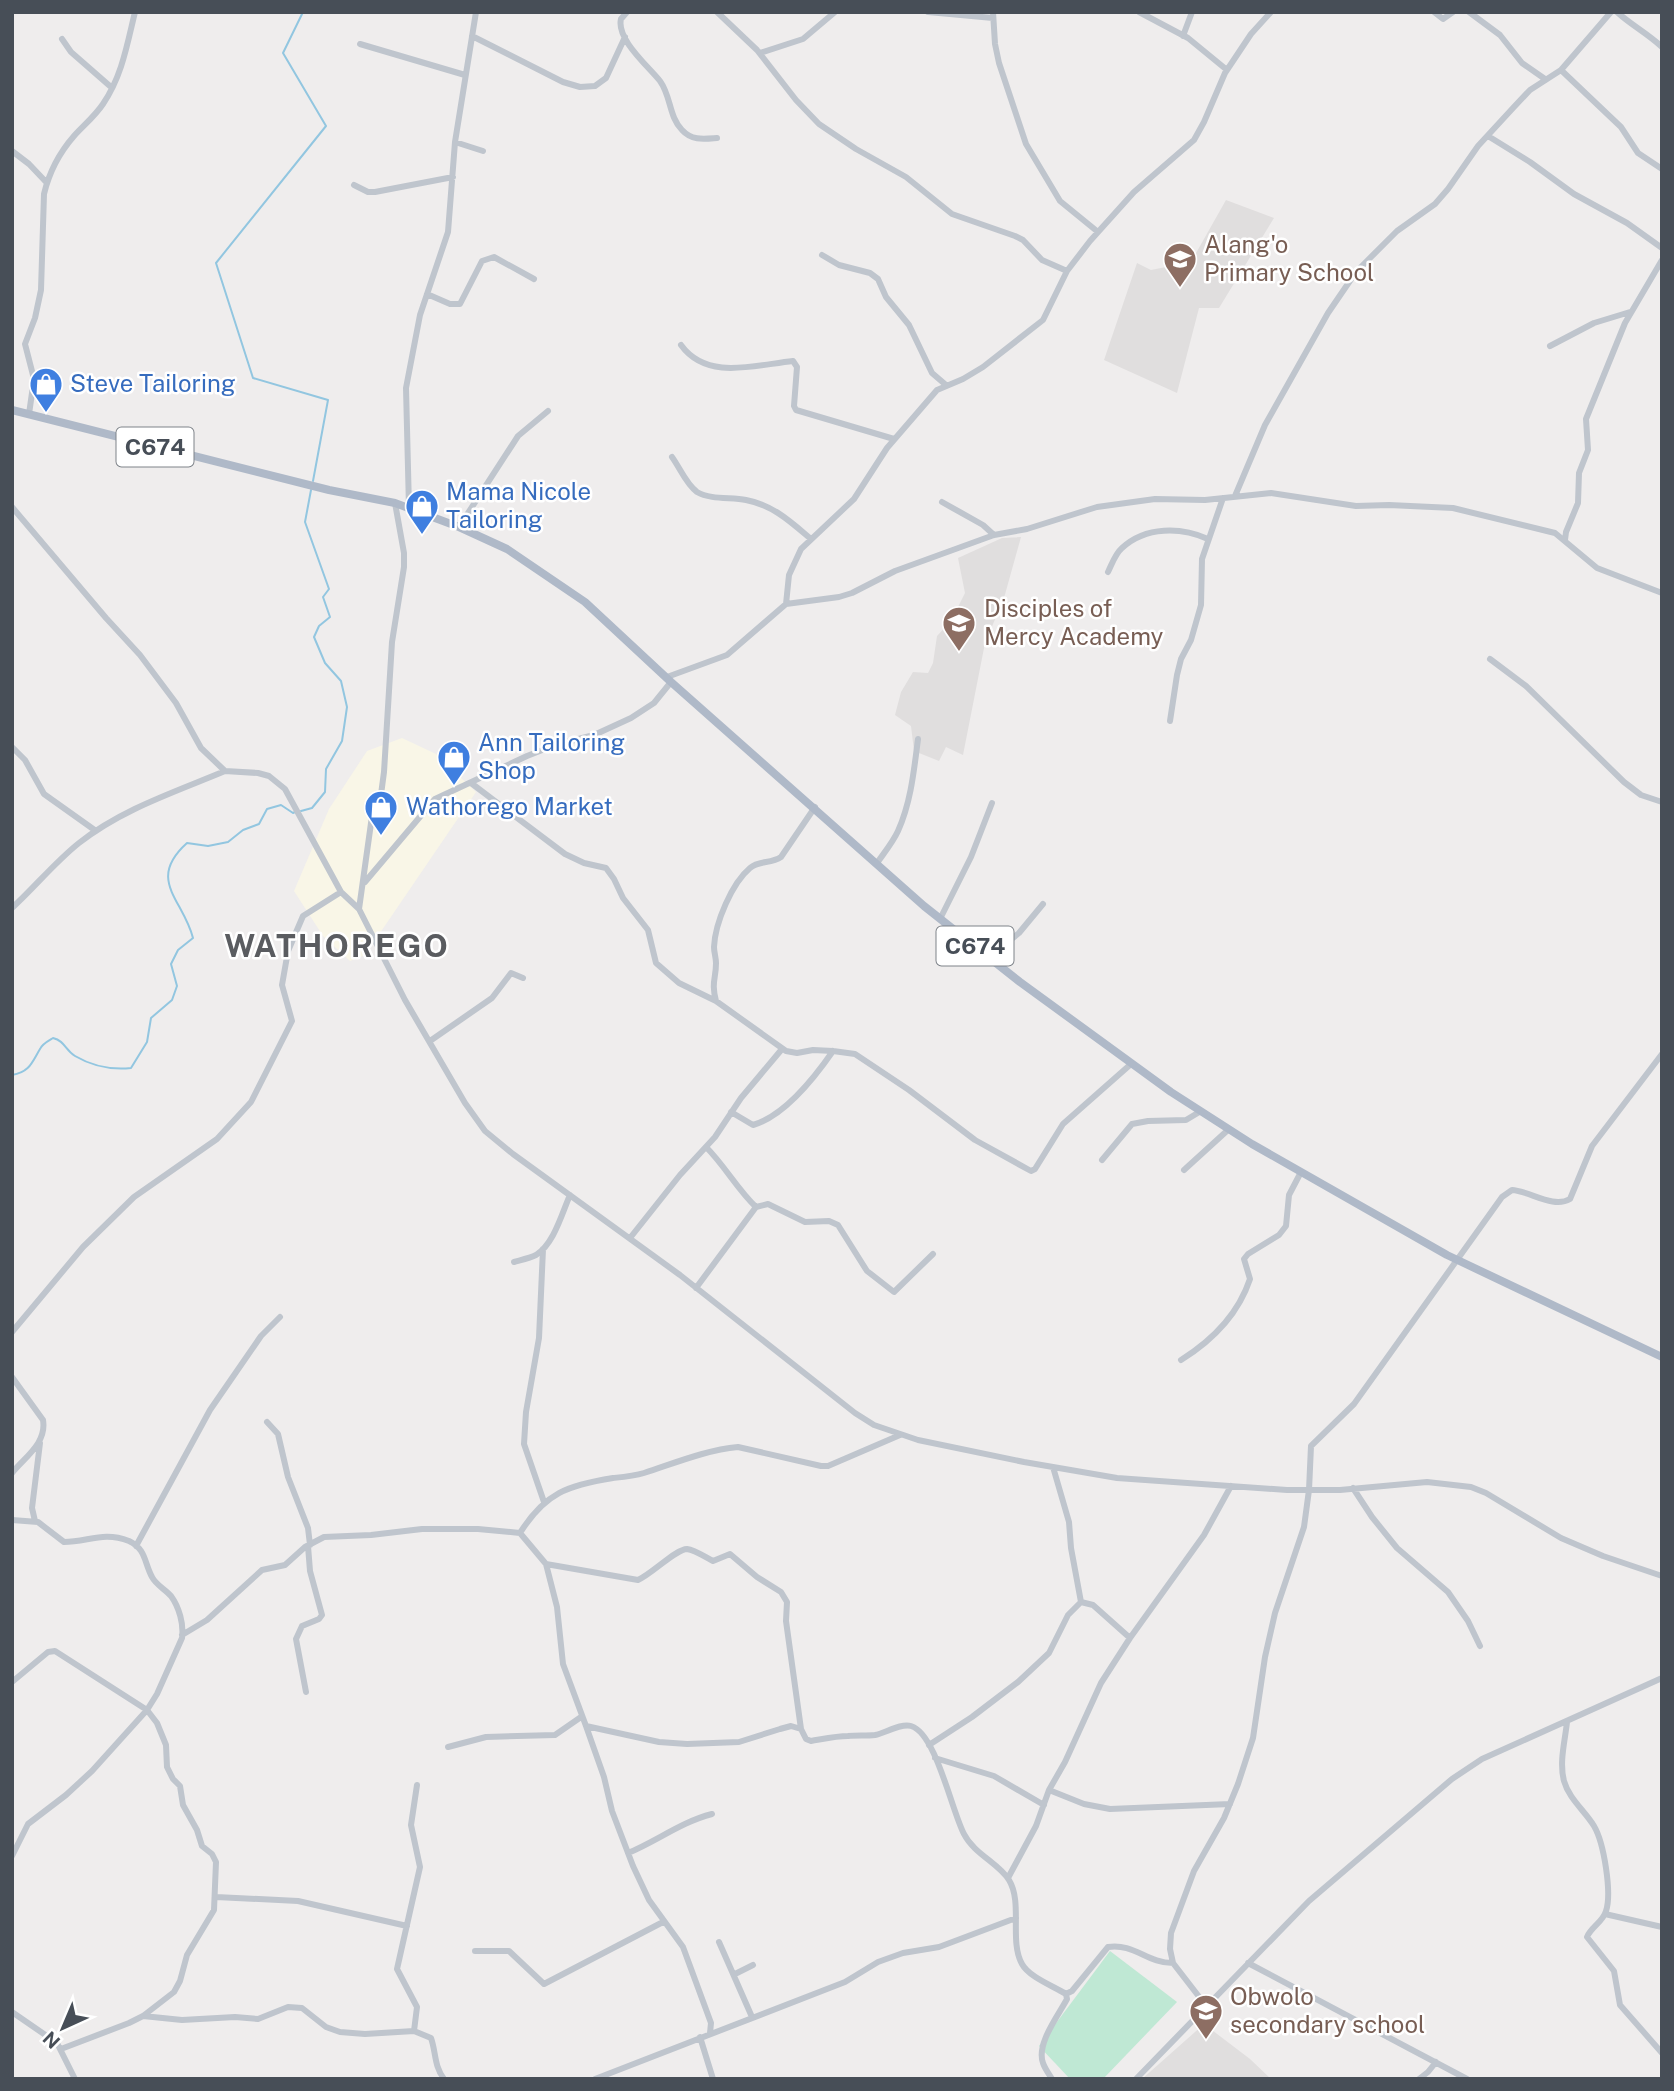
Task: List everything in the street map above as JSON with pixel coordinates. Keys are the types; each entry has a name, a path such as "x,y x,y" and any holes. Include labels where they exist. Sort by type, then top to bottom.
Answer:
{"main road":[{"name":"C674","path":"12,410 400,507 460,527 507,550 585,602 669,680 940,919 1131,1064 1229,1129 1458,1260 1662,1357"}],"street":[{"path":"29,414 34,379 25,344 35,318 41,290 44,194 69,142 101,107 122,66 135,12"},
{"path":"359,909 372,816 380,802 384,772 391,642 404,567 400,507 406,388 420,315 448,232 455,142 476,12"},
{"path":"627,12 619,24 625,37 662,83 680,128 692,137 717,138"},
{"path":"717,12 760,53 796,100 819,124 856,149 906,177 952,214 1015,236 1042,260 1067,271"},
{"path":"760,53 803,39 835,12"},
{"path":"928,12 993,15 999,63 1026,144 1060,201 1098,232"},
{"path":"1139,12 1183,36 1227,69"},
{"path":"1183,36 1192,12"},
{"path":"786,604 789,575 801,549 854,499 880,457 934,392 983,367 1043,320 1067,271 1098,232 1135,192 1194,140 1227,69 1251,34 1271,12"},
{"path":"1434,12 1443,19 1453,12"},
{"path":"1469,12 1500,35 1522,63 1545,79"},
{"path":"1235,496 1265,425 1345,286 1388,239 1440,199 1488,136 1522,99 1545,79 1561,70 1611,12"},
{"path":"1617,12 1662,47"},
{"path":"472,36 563,82 580,87 595,86 606,78 625,37"},
{"path":"62,39 71,52 111,87"},
{"path":"360,44 465,75"},
{"path":"1561,70 1621,127 1637,153 1662,169"},
{"path":"1488,136 1574,194 1627,223 1662,248"},
{"path":"455,142 484,151"},
{"path":"12,151 47,183"},
{"path":"354,185 375,192 453,177"},
{"path":"822,255 839,265 870,273 878,279 886,297 909,325 932,373 946,385"},
{"path":"427,294 450,304 460,304 482,261 494,257 534,279"},
{"path":"1565,540 1578,503 1579,473 1588,450 1586,419 1630,312 1662,260"},
{"path":"1549,346 1594,323 1630,312"},
{"path":"681,345 694,360 714,368 793,361 797,367 796,410 894,439"},
{"path":"460,527 518,436 548,411"},
{"path":"672,457 697,492 708,496 749,500 768,507 811,539"},
{"path":"364,883 435,799 527,756 555,745 594,735 631,718 654,703 669,680 727,655 786,604 846,595 895,571 994,535 1027,529 1074,513 1120,502 1280,493 1356,506 1453,508 1555,533 1584,560 1597,568 1662,593"},
{"path":"1170,721 1181,659 1191,640 1200,605 1200,571 1223,498"},
{"path":"942,502 983,525 994,535"},
{"path":"12,507 140,655 176,703 201,748 225,771"},
{"path":"12,524 19,517"},
{"path":"1108,572 1123,547 1149,534 1180,530 1208,539"},
{"path":"1490,659 1526,686 1624,782 1641,795 1662,802"},
{"path":"877,863 898,832 908,804 918,739"},
{"path":"12,747 25,760 44,794 96,831"},
{"path":"12,908 62,858 126,812 225,771 269,776 285,789 341,891 359,909 405,1000 465,1103 485,1131 874,1425 900,1435 1117,1478 1309,1490 1427,1482 1471,1487 1486,1493 1561,1538 1602,1556 1662,1576"},
{"path":"471,783 565,854 584,863 606,868 623,898 648,930 656,963 679,983 716,1001 782,1049 797,1053 813,1050 855,1054 984,1146 1031,1171 1035,1169 1063,1124 1131,1064"},
{"path":"940,919 971,857 992,803"},
{"path":"716,1001 712,986 716,966 714,944 724,907 752,866 773,862 781,857 815,807"},
{"path":"12,1332 83,1247 119,1211 144,1189 217,1139 251,1102 292,1021 282,985 288,951 303,916 341,891"},
{"path":"989,957 1018,933 1043,904"},
{"path":"429,1041 492,998 511,973 523,978"},
{"path":"630,1238 680,1174 706,1147 782,1049"},
{"path":"731,1112 753,1125 764,1122 813,1080 833,1051"},
{"path":"1207,2007 1173,1963 1171,1933 1187,1885 1230,1804 1253,1738 1275,1613 1304,1527 1309,1490 1309,1451 1313,1441 1354,1404 1502,1197 1512,1191 1557,1203 1570,1199 1592,1146 1662,1054"},
{"path":"1102,1160 1132,1124 1186,1120 1200,1111"},
{"path":"1184,1170 1229,1129"},
{"path":"706,1147 725,1166 741,1193 756,1207"},
{"path":"1181,1360 1210,1341 1232,1314 1250,1279 1244,1259 1279,1235 1286,1226 1289,1195 1301,1172"},
{"path":"514,1262 535,1255 543,1249 551,1238 570,1195"},
{"path":"696,1288 756,1207 768,1204 805,1222 829,1221 838,1225 867,1271 894,1292 933,1254"},
{"path":"543,1249 539,1338 526,1412 524,1444 544,1502"},
{"path":"136,1546 210,1410 261,1336 280,1317"},
{"path":"12,1377 43,1420 32,1507 34,1521"},
{"path":"267,1422 278,1434 288,1477 308,1528 310,1572 322,1615 302,1626 297,1636 306,1692"},
{"path":"520,1533 544,1502 570,1486 643,1474 726,1448 752,1449 821,1466 839,1462 900,1435"},
{"path":"12,1473 40,1443"},
{"path":"1053,1467 1069,1522 1081,1602"},
{"path":"1066,1994 1023,1965 1019,1955 1016,1917 1008,1878 1101,1683 1130,1637 1204,1535 1231,1486"},
{"path":"1353,1488 1371,1517 1397,1548 1448,1592 1468,1621 1480,1646"},
{"path":"12,1520 34,1521 45,1525 64,1542 106,1536 136,1546 146,1557 153,1580 172,1598 184,1628 157,1694 147,1710 92,1771 28,1824 15,1842 12,1856"},
{"path":"182,1635 207,1620 262,1570 285,1564 324,1537 422,1529 478,1529 520,1533 546,1564 557,1606 563,1664 604,1777 612,1811 649,1900 683,1947 711,2023 710,2033"},
{"path":"546,1564 638,1580 651,1574 680,1550 689,1549 713,1561 730,1554 757,1577 781,1592 787,1602 786,1621 801,1728 806,1739 811,1741 873,1735 906,1725 914,1727 929,1745 947,1783 965,1836 982,1856 1008,1878"},
{"path":"1081,1602 1093,1605 1130,1637"},
{"path":"929,1745 1018,1682 1049,1653 1068,1615 1081,1602"},
{"path":"12,1682 48,1652 55,1651 147,1710 158,1723 166,1745 167,1768 180,1786 185,1810 197,1830 202,1846 212,1854 216,1863 214,1910 187,1955 174,1993 143,2016 61,2049"},
{"path":"1136,2079 1309,1901 1452,1780 1482,1759 1662,1678"},
{"path":"449,1748 486,1737 555,1735 582,1717"},
{"path":"1567,1721 1562,1766 1565,1783 1574,1800 1596,1828 1606,1861 1605,1914 1587,1937 1614,1971 1620,2005 1662,2053"},
{"path":"586,1726 659,1742 687,1744 739,1742 791,1726 801,1728"},
{"path":"935,1758 994,1776 1044,1805"},
{"path":"414,2031 417,2007 397,1969 420,1867 411,1825 417,1784"},
{"path":"1049,1790 1084,1804 1110,1809 1230,1804"},
{"path":"628,1853 691,1819 712,1814"},
{"path":"216,1897 298,1901 407,1926"},
{"path":"1605,1914 1662,1927"},
{"path":"595,2079 845,1982 878,1962 903,1953 939,1947 1016,1917"},
{"path":"475,1951 509,1951 544,1984 663,1922"},
{"path":"719,1942 735,1973 752,2017"},
{"path":"1066,1994 1072,1991 1108,1947 1130,1947 1158,1963 1173,1963"},
{"path":"1248,1963 1467,2079"},
{"path":"735,1973 753,1965"},
{"path":"1052,2079 1042,2062 1043,2045 1067,1999 1066,1994"},
{"path":"143,2016 183,2020 235,2017 258,2019 288,2007 302,2008 326,2027 340,2032 365,2034 414,2031 430,2038 436,2051 435,2063 444,2079"},
{"path":"12,2012 51,2038 61,2049 75,2079"},
{"path":"700,2037 713,2079"},
{"path":"1419,2079 1436,2063"}],"shaded area":[{"name":"Alang'o Primary School","path":"1226,200 1274,218 1219,308 1199,308 1177,393 1104,360 1137,263 1151,270 1191,262"},
{"name":"Disciples of Mercy Academy","path":"1021,537 1004,598 985,643 963,755 946,747 939,761 914,751 911,726 895,715 901,692 913,672 928,673 933,663 937,636 951,621 965,593 958,558 1002,538"},
{"name":"Wathorego Market","path":"402,738 436,754 476,792 365,955 350,961 323,936 294,891 329,809 367,751"},
{"name":"Obwolo secondary school","path":"1204,2024 1250,2059 1271,2079 1142,2079"}],"green space":[{"path":"1110,1951 1177,2002 1103,2079 1070,2079 1039,2046"}],"waterway":[{"path":"303,12 283,53 326,126 216,263 253,378 328,400 313,481"},
{"path":"301,811 312,808 325,792 326,769 342,741 347,707 341,681 325,663 314,637 319,626 330,617 323,597 329,589 305,522 311,490"},
{"path":"12,1075 27,1069 42,1046 53,1038 60,1041 75,1056 95,1065 131,1068 147,1042 151,1018 172,1000 177,986 171,964 178,950 193,938 168,879 169,868 175,856 187,843 208,846 228,842 243,830 259,824 267,809 281,805 295,812"}],"place":[{"name":"Alang'o Primary School","path":"1180,289"},
{"name":"Steve Tailoring","path":"46,414"},
{"name":"Mama Nicole Tailoring","path":"422,536"},
{"name":"Disciples of Mercy Academy","path":"959,653"},
{"name":"Ann Tailoring Shop","path":"454,787"},
{"name":"Wathorego Market","path":"381,837"},
{"name":"Obwolo secondary school","path":"1206,2041"}],"district":[{"name":"WATHOREGO","path":"337,946"}]}
